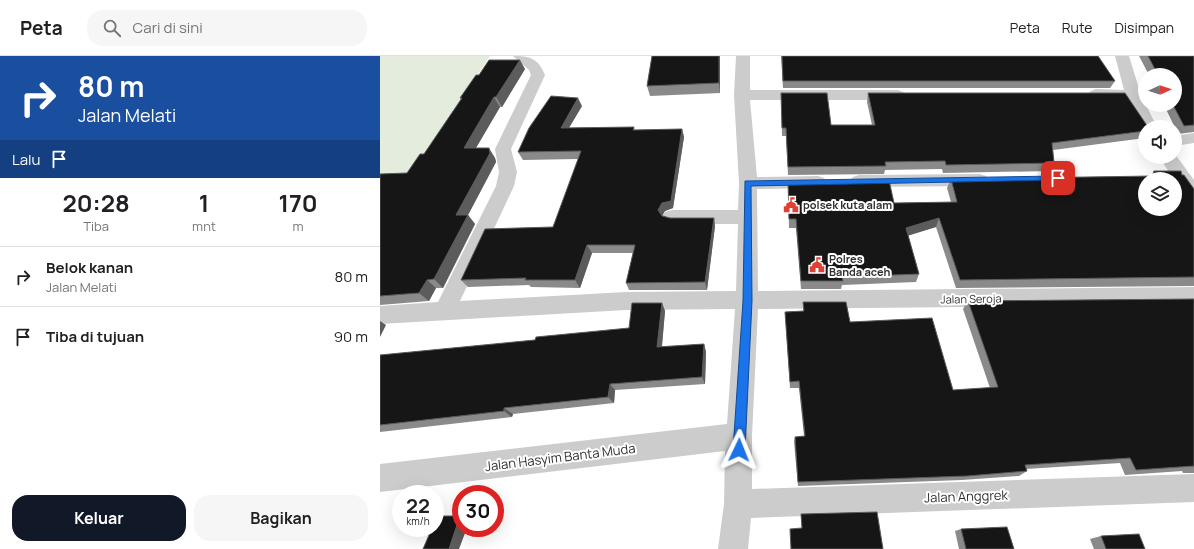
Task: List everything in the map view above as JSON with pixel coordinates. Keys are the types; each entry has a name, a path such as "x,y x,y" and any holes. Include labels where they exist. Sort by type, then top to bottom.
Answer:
{"street":[{"path":"445,310 505,186 508,172 503,149 538,75 535,68 520,56"},
{"path":"733,549 738,504 739,436 747,301 748,183 742,95 743,56"},
{"path":"1122,56 1133,95 1145,120"},
{"path":"742,95 914,94"},
{"path":"1078,94 1133,95"},
{"path":"1182,140 1194,138"},
{"path":"1182,178 1194,194"},
{"path":"748,183 994,179"},
{"path":"672,217 747,218"},
{"name":"Jalan Seroja","path":"380,315 445,310 626,301 1194,296"},
{"name":"Jalan Hasyim Banta Muda","path":"380,478 739,436"},
{"name":"Jalan Anggrek","path":"738,504 1194,488"}],"green space":[{"path":"380,56 490,56 410,178 380,181"}],"building":[{"path":"652,56 719,56 719,83 647,86"},
{"path":"782,56 1098,56 1115,81 783,81"},
{"path":"1148,56 1194,56 1194,125 1184,126 1177,112 1182,112 1182,68 1154,68"},
{"path":"489,60 520,60 496,97 494,97 464,148 489,148 490,153 456,215 468,215 434,279 427,280 419,293 380,296 380,174 407,173 420,154 424,154 462,98 460,98 476,75 479,75"},
{"path":"781,93 827,93 831,125 875,125 868,93 1125,93 1143,120 1138,120 1138,132 1052,143 1054,163 946,165 945,161 885,162 886,166 788,167 786,128 782,128"},
{"path":"551,96 578,98 561,128 634,127 633,130 682,129 671,201 662,203 658,210 662,216 670,218 714,218 705,282 626,283 635,245 587,245 575,280 525,280 526,278 461,280 485,229 553,227 581,151 518,152 529,128"},
{"path":"1154,171 1181,172 1154,172"},
{"path":"1182,175 1184,175 1194,189 1194,277 960,280 939,218 906,228 919,274 842,277 843,281 801,281 796,219 789,219 788,181 889,180 894,203 957,202 951,179 1138,176 1138,216 1182,216"},
{"path":"1194,299 1194,466 1136,470 1130,458 1025,465 1027,471 967,476 798,482 795,437 805,436 799,381 790,382 785,312 804,311 803,302 846,302 850,322 932,318 953,390 998,387 968,301"},
{"path":"632,303 662,303 657,347 704,344 702,377 610,384 608,397 504,408 504,411 380,425 380,355 535,340 536,337 629,328"},
{"path":"877,512 883,549 791,549 790,529 802,528 801,514"},
{"path":"444,516 452,516 453,537 449,549 423,549 428,537 444,537"},
{"path":"1007,527 1014,549 966,549 961,529"},
{"path":"1139,534 1145,549 1106,549 1101,536"}],"place":[{"name":"polsek kuta alam","path":"791,205"},
{"name":"Polres Banda aceh","path":"817,265"}],"route":[{"path":"739,450 747,301 748,183 1058,178"}]}
